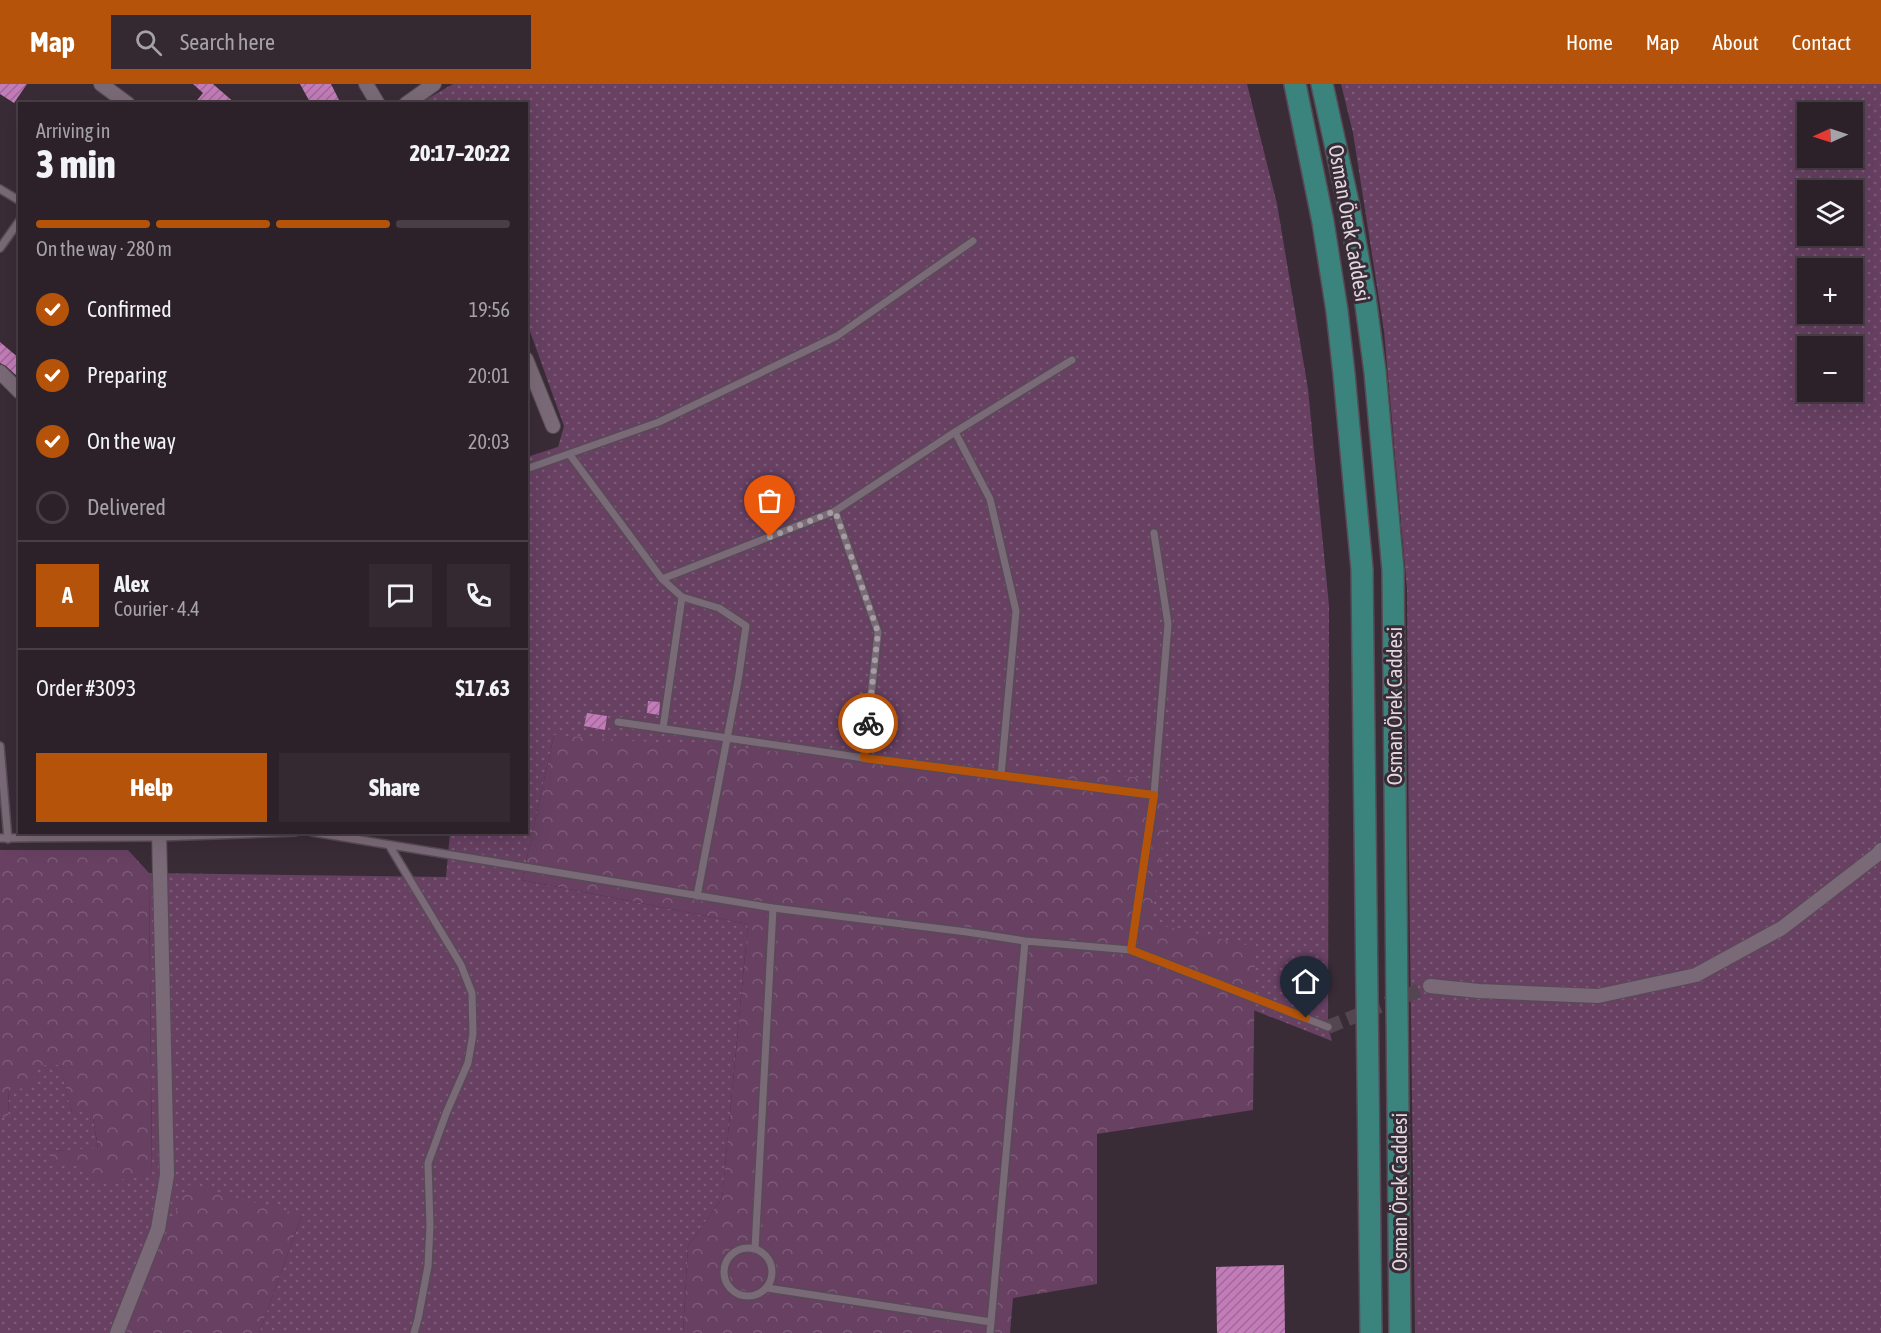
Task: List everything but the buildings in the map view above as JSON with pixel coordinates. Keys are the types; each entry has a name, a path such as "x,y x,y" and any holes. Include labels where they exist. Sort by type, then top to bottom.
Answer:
{"main road":[{"name":"Osman Örek Caddesi","path":"1295,84 1323,222 1337,311 1362,569 1371,1333"},
{"name":"Osman Örek Caddesi","path":"1322,84 1365,297 1375,372 1393,570 1400,1333"}],"street":[{"path":"366,84 377,102"},
{"path":"409,102 434,84"},
{"path":"106,85 126,102"},
{"path":"528,364 554,426"},
{"path":"0,372 18,390"},
{"path":"117,1333 158,1229 167,1175 159,835"},
{"path":"1430,986 1479,991 1598,996 1696,975 1782,928 1881,850"}],"lane":[{"path":"0,189 18,200"},
{"path":"0,248 18,223"},
{"path":"528,467 570,455 659,422 837,336 973,241"},
{"path":"662,579 835,511 955,432 1072,360"},
{"path":"955,432 990,500 1016,611 1001,775"},
{"path":"570,455 662,579 682,597 719,608 746,626 738,681 697,896"},
{"path":"835,511 878,632 864,758"},
{"path":"1131,950 1154,795 1168,624 1154,533"},
{"path":"663,728 682,597"},
{"path":"618,722 727,736 864,758 1154,795"},
{"path":"0,746 4,838 204,834"},
{"path":"324,834 773,908 1025,941 1131,950 1328,1027"},
{"path":"389,845 461,965 472,993 473,1034 468,1063 428,1163 430,1226 428,1266 414,1333"},
{"path":"755,1249 773,908"},
{"path":"990,1333 1025,941"},
{"path":"739,1249 755,1249 768,1258 772,1273 766,1288 753,1296 737,1294 730,1289 726,1283 724,1267 732,1253 739,1249"},
{"path":"766,1288 991,1322"}],"green space":[{"path":"453,84 1247,84 1277,204 1308,389 1329,606 1328,1027 1332,1041 554,735 522,880 748,924 722,1198 688,1246 683,1333 259,1333 302,1215 122,1333 0,1333 0,1118 8,1116 9,1088 37,1065 60,1064 72,1112 92,1111 98,1149 50,1151 84,1166 152,1175 149,873 446,877 450,834 528,834 528,457 558,447 564,426 528,326 528,102 422,102"},
{"path":"1341,84 1881,84 1881,1333 1415,1333 1407,589 1384,331 1353,133"},
{"path":"554,735 1172,780 1151,923 1255,947 1253,1110 1097,1134 1097,1284 1013,1298 1010,1333 683,1333 688,1246 722,1198 748,924 522,880"},
{"path":"0,850 128,850 149,873 152,1176 92,1183 84,1166 50,1166 50,1151 98,1148 92,1112 72,1112 60,1065 37,1065 31,1089 9,1088 8,1117 0,1118"},
{"path":"188,1185 302,1215 259,1333 122,1333"}],"tunnel":[{"path":"1328,1027 1430,986"}],"way so far":[{"path":"770,537 835,511 878,632 868,723"}],"route":[{"path":"868,723 864,758 1154,795 1131,950 1306,1018"}]}
